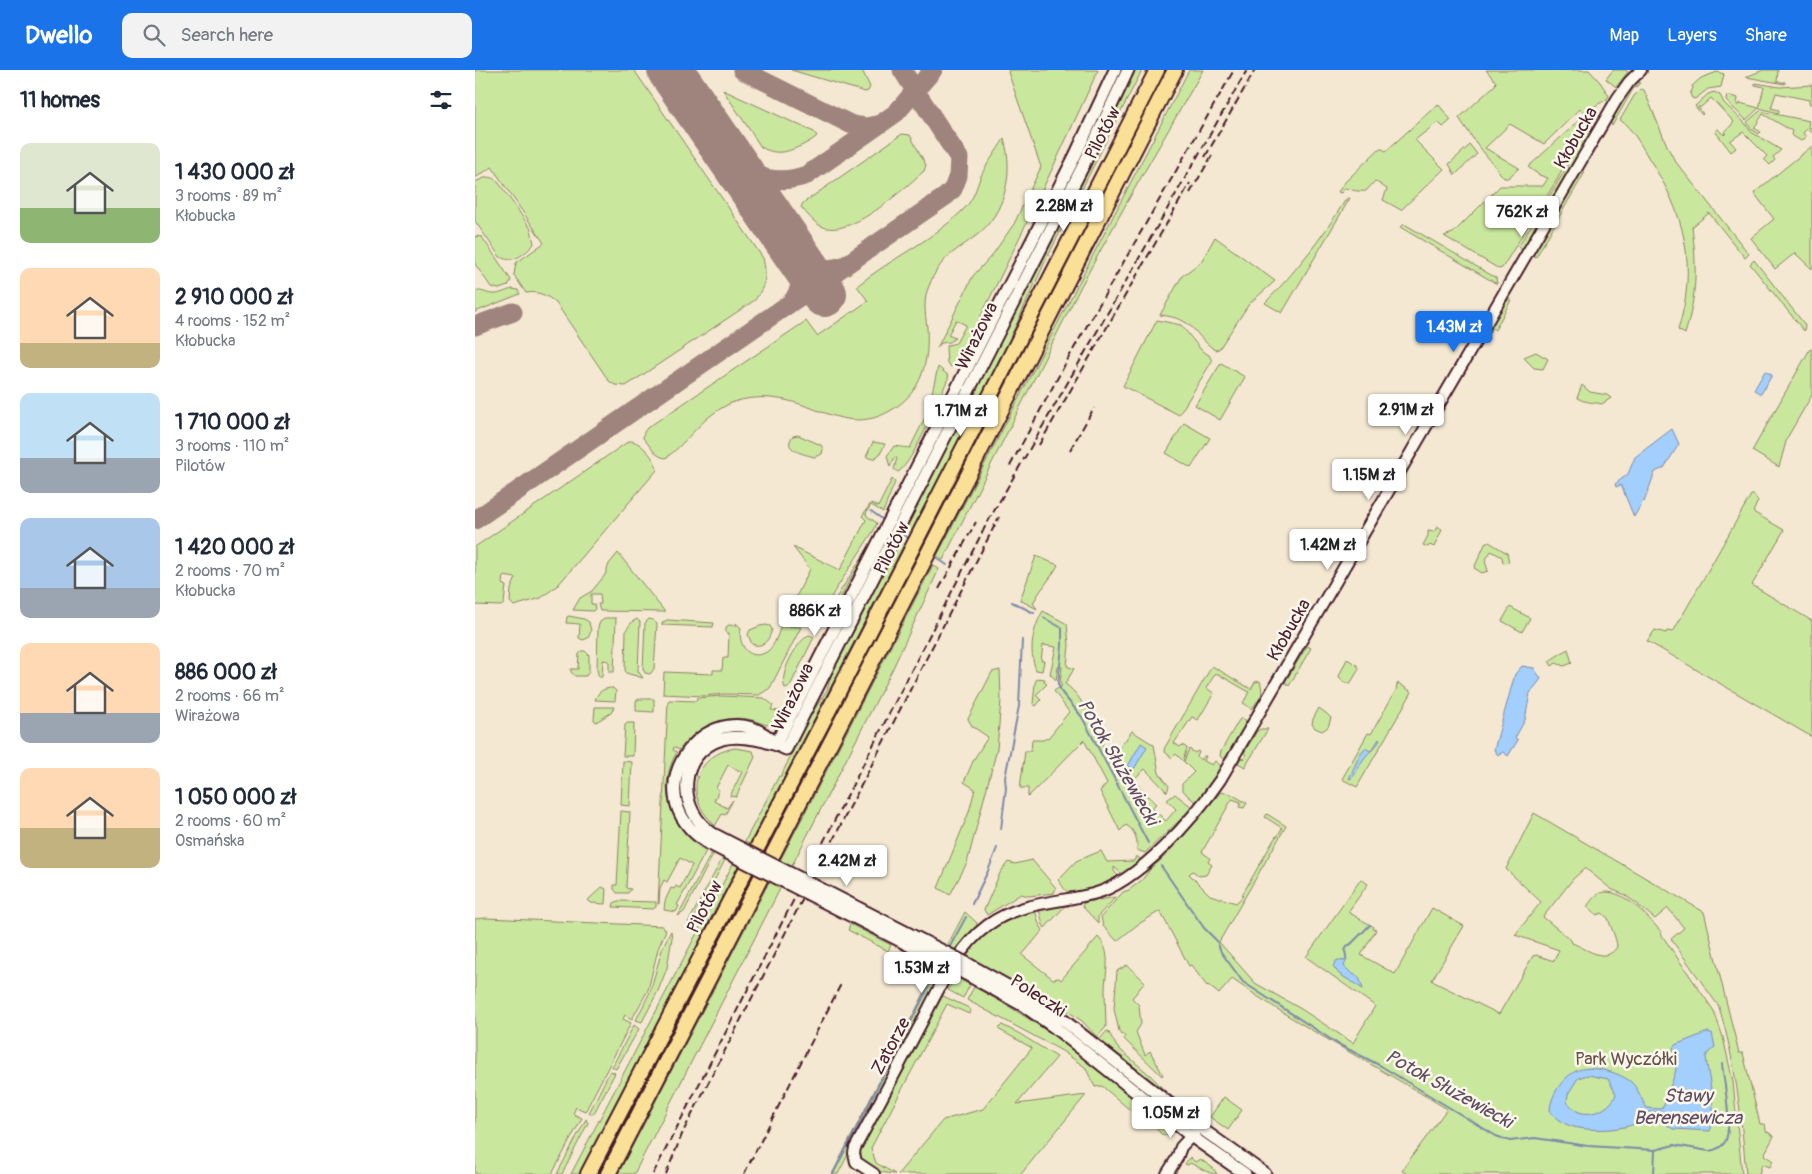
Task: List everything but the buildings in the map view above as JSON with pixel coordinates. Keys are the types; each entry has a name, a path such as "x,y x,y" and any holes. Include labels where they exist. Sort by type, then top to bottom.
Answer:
{"highway":[{"name":"Pilotów","path":"608,1174 1172,76 1180,70"},
{"name":"Pilotów","path":"589,1174 915,544 1155,73"}],"main road":[{"name":"Wirażowa","path":"781,747 893,527 1075,156 1115,70"},
{"name":"Wirażowa","path":"893,527 965,400 1084,164 1128,70"},
{"name":"Poleczki","path":"781,747 758,730 744,727 727,727 700,738 689,748 677,771 675,781 675,796 679,811 686,824 700,838 711,838 966,969 1055,1027 1195,1132 1245,1174"},
{"name":"Poleczki","path":"1195,1132 1265,1174"}],"street":[{"name":"Kłobucka","path":"1069,898 1094,894 1109,889 1137,871 1193,816 1220,780 1614,104 1629,82 1641,70"},
{"name":"Zatorze","path":"874,1174 856,1162 855,1148 939,990 965,947 984,928 1006,914 1028,906 1069,898"},
{"path":"1167,1174 1177,1158 1181,1147 1195,1132"}],"green space":[{"path":"475,70 634,70 763,258 765,280 755,300 626,386 615,385 609,381 556,303 542,294 526,293 514,275 516,263 544,243 492,167 475,178"},
{"path":"791,70 862,70 870,87 865,92"},
{"path":"1009,70 1098,70 969,342 956,363 951,367 947,363 946,348 948,345 956,343 966,325 956,320 948,335 955,338 950,342 941,343 937,348 973,276 993,254 1014,224 1041,167 1008,72"},
{"path":"1133,70 1142,70 1045,262 1010,338 911,533 904,528 981,380"},
{"path":"1189,70 1203,70 1081,286 943,560 937,556 938,554"},
{"path":"1486,70 1589,70 1609,96 1583,113 1580,109 1544,144 1510,124 1485,148 1519,168 1508,178 1504,178 1459,118 1495,85 1496,82"},
{"path":"1613,70 1626,70 1628,72 1616,87 1606,79"},
{"path":"1763,70 1778,70 1777,82 1785,82 1785,84 1746,77"},
{"path":"1717,72 1724,74 1721,87 1708,89 1695,99 1692,98 1690,94 1692,86 1701,78"},
{"path":"1636,82 1641,83 1633,89 1612,126 1610,120 1626,93"},
{"path":"1755,83 1780,87 1812,85 1812,104 1809,104 1809,100 1776,93 1771,108 1779,110 1779,113 1759,108 1764,87 1755,85"},
{"path":"1641,89 1644,90 1675,161 1749,254 1745,258 1709,213 1692,227 1695,281 1692,306 1685,334 1678,330 1687,283 1687,261 1679,219 1661,178 1636,137 1620,120 1634,96"},
{"path":"723,90 814,132 817,136 792,150 777,152 766,150 761,147"},
{"path":"1714,92 1720,95 1724,103 1745,123 1751,132 1781,150 1773,157 1775,160 1770,165 1764,159 1767,156 1743,132 1730,141 1736,148 1731,152 1715,131 1718,129 1724,135 1734,122 1711,98 1701,107 1698,107 1702,115 1695,106 1708,94"},
{"path":"1727,95 1738,98 1737,105 1740,105 1740,103 1759,108 1746,120 1726,101"},
{"path":"1438,104 1451,120 1443,127 1438,122 1415,140 1444,169 1401,210 1383,200 1387,189 1375,181 1366,191 1345,188 1341,193 1338,192 1345,182 1380,148 1386,151"},
{"path":"1760,111 1809,121 1808,127 1812,128 1811,133 1807,129 1803,133 1806,137 1801,141 1791,135 1792,131 1763,114 1754,128 1761,132 1759,134 1752,130 1747,122"},
{"path":"1581,119 1587,123 1571,150 1558,178 1502,268 1499,269 1444,236 1453,233 1500,186 1543,186 1548,178 1539,175 1528,167"},
{"path":"1592,124 1592,132 1522,250 1518,247 1565,170 1588,126"},
{"path":"902,134 910,135 926,165 924,171 890,200 861,219 846,226 833,228 821,226 810,218 801,207 803,203"},
{"path":"1004,139 1008,165 1005,191 1001,203 987,226 949,256 933,276 925,301 927,352 925,364 917,385 901,403 890,411 878,416 857,420 846,419 785,400 747,399 729,404 710,416 666,458 659,456 653,451 643,438 647,428 806,321 817,336 868,301 857,286 940,230 965,208 973,197 985,168"},
{"path":"1470,145 1477,154 1455,175 1449,164"},
{"path":"1812,146 1812,269 1795,253 1775,269 1751,238 1774,219 1754,193"},
{"path":"1585,172 1536,257 1532,255 1578,174"},
{"path":"487,177 493,178 499,183 531,229 534,244 514,259 500,257 475,221 475,182"},
{"path":"1350,198 1282,313 1265,303 1298,266 1328,227 1346,199"},
{"path":"1403,225 1496,278 1497,284 1400,227"},
{"path":"475,236 482,237 511,280 508,286 499,289 491,287 475,264"},
{"path":"1215,237 1275,281 1249,304 1219,349 1215,350 1187,323 1160,315 1182,276 1201,262"},
{"path":"1754,260 1805,325 1804,331 1750,264"},
{"path":"513,289 518,290 520,294 475,312 475,291 495,294"},
{"path":"1511,300 1495,330 1492,328 1484,342 1504,303"},
{"path":"1157,320 1181,325 1202,351 1209,355 1212,361 1179,415 1123,386"},
{"path":"1810,349 1812,350 1812,395 1787,438 1779,467 1752,451"},
{"path":"1536,352 1548,359 1543,369 1534,368 1524,357"},
{"path":"1221,363 1245,377 1220,420 1195,405"},
{"path":"938,367 949,376 918,443 904,467 898,472 894,469 897,458 895,457 890,467 887,456 894,446 910,448 927,414"},
{"path":"1582,385 1590,392 1607,395 1611,398 1602,404 1580,400 1577,398"},
{"path":"1184,423 1210,438 1191,468 1166,453"},
{"path":"798,435 821,445 823,449 822,454 814,457 795,451 790,445 790,441 793,436"},
{"path":"629,441 638,444 647,451 654,461 657,470 558,585 541,598 514,606 510,602 511,589 516,578 503,576 502,584 506,586 504,604 501,606 475,605 475,547"},
{"path":"873,442 885,444 880,454 873,459 866,457"},
{"path":"892,479 895,482 883,512 871,505 866,513 867,516 877,523 874,530 834,592 823,613 808,613 806,616 817,617 818,620 802,618 792,614 789,611 810,569 793,547 840,570 866,520 862,516 871,503 878,507"},
{"path":"1751,495 1754,495 1758,501 1753,512 1784,530 1752,585 1812,621 1812,737 1647,641 1655,630 1666,633 1667,631 1673,632"},
{"path":"1437,527 1442,530 1434,547 1423,545 1428,536 1428,531 1434,532"},
{"path":"878,532 869,551 850,579 833,613 825,619 839,593"},
{"path":"898,539 904,544 884,584 579,1174 571,1174 779,776 781,776 806,723 827,690 834,665"},
{"path":"1486,542 1507,553 1509,562 1503,563 1502,557 1491,551 1485,561 1488,571 1482,573 1474,568"},
{"path":"618,553 665,612 600,611 598,604 601,604 600,594 591,594 591,604 594,604 595,609 593,611 573,610 580,598 592,591 605,575 609,564"},
{"path":"1036,556 1058,565 1033,603 1037,609 1020,600"},
{"path":"933,565 939,569 892,670 634,1174 618,1174"},
{"path":"1510,607 1530,618 1522,632 1502,621"},
{"path":"1043,611 1067,624 1069,645 1067,666 1074,669 1065,684 1079,698 1085,708 1110,761 1132,731 1154,745 1159,773 1169,786 1167,792 1145,769 1133,780 1156,804 1152,808 1166,821 1176,809 1167,800 1175,794 1192,807 1192,810 1145,853 1137,850 1135,836 1129,827 1126,825 1120,831 1100,791 1107,783 1084,740 1028,797 1028,788 1020,788 1025,751 1031,751 1032,740 1043,740 1049,737 1069,712 1054,691 1062,686 1060,683 1062,667 1058,667 1056,680 1050,674 1056,647 1043,645 1041,661 1044,661 1042,671 1036,670 1032,655 1034,632"},
{"path":"569,616 589,622 591,631 588,638 583,640 579,638 580,624 566,623"},
{"path":"606,618 616,618 614,672 609,672 609,661 603,660 602,677 599,677 597,670 598,627 600,622"},
{"path":"637,619 640,622 638,671 643,678 626,673 625,670 626,630"},
{"path":"649,619 657,624 654,669 650,674 645,673 643,669 645,623"},
{"path":"667,620 714,623 713,627 662,625"},
{"path":"736,623 741,628 740,634 743,646 750,653 756,655 770,649 781,626 801,627 770,688 759,695 723,694 704,696 663,694 664,672 713,674 713,670 722,670 723,658 728,658 729,633 726,633 726,627 729,625 736,626"},
{"path":"766,625 772,629 768,639 763,644 752,644 748,635 750,630"},
{"path":"809,635 814,637 790,686 785,688 784,675 786,667 799,644"},
{"path":"1307,646 1311,648 1289,686 1285,682"},
{"path":"1568,649 1572,663 1564,666 1556,663 1552,666 1549,661"},
{"path":"582,651 589,655 589,671 586,676 575,676 571,669 578,669 579,654"},
{"path":"1347,659 1357,665 1359,669 1350,684 1342,681 1339,676"},
{"path":"1212,666 1251,689 1255,682 1260,681 1261,697 1252,709 1243,703 1249,692 1216,673 1206,688 1214,693 1198,720 1192,717 1174,743 1180,747 1182,745 1187,748 1183,761 1176,754 1172,758 1164,749"},
{"path":"1000,670 1001,700 997,749 967,863 950,895 938,888 969,812 975,789 964,782 974,759 988,737 972,726 968,719 992,672"},
{"path":"1037,678 1045,679 1044,682 1047,684 1036,695 1041,700 1036,706 1033,704"},
{"path":"1398,683 1412,692 1357,787 1342,779 1368,733 1371,734"},
{"path":"613,688 616,691 615,701 595,700 602,691"},
{"path":"722,696 764,698 773,705 771,710 779,711 773,722 767,725 741,718 711,724 693,735 679,750 674,747 673,750 677,752 667,780 671,808 684,832 706,851 677,905 679,906 676,912 664,910 665,901 671,888 674,889 676,886 680,888 692,865 680,858 667,882 664,880 660,888 658,904 668,702 669,700 696,701 697,698"},
{"path":"639,699 654,699 654,712 636,711 636,701"},
{"path":"595,707 614,707 611,713 596,722 594,720"},
{"path":"1319,708 1331,718 1328,727 1322,731 1315,728 1312,724"},
{"path":"1242,718 1247,721 1226,758 1223,759 1220,756 1221,751"},
{"path":"627,723 634,723 633,756 623,756 625,725"},
{"path":"1268,729 1245,767 1238,763 1241,758 1244,759 1246,755 1244,753 1257,731"},
{"path":"735,748 753,751 755,757 736,797 730,796 742,772 728,765 716,788 719,790 714,801 727,808 733,800 725,815 722,814 715,826 699,803 696,793 698,775 716,754"},
{"path":"1189,749 1195,753 1199,752 1197,757 1201,760 1206,756 1204,761 1212,765 1215,761 1221,766 1211,785 1197,803 1182,789 1182,784 1194,772 1184,762"},
{"path":"623,761 632,762 630,806 621,805"},
{"name":"Park Wyczółki","path":"1221,792 1231,794 1247,803 1244,808 1239,807 1241,802 1232,799 1202,852 1210,858 1208,862 1212,865 1206,875 1199,876 1193,871 1189,874 1210,895 1236,903 1243,896 1282,828 1265,817 1267,814 1286,826 1219,942 1255,983 1301,1009 1353,1043 1375,1006 1306,957 1361,879 1368,884 1348,912 1376,930 1361,955 1395,974 1432,908 1464,926 1432,980 1499,1014 1533,956 1536,955 1554,961 1559,950 1515,935 1541,902 1506,869 1534,813 1704,912 1739,1053 1743,1053 1760,1124 1765,1124 1766,1131 1774,1136 1764,1155 1773,1161 1770,1167 1762,1164 1759,1174 1746,1174 1740,1109 1729,1047 1718,1004 1671,939 1684,928 1668,908 1655,919 1625,895 1611,889 1585,868 1573,879 1543,917 1571,940 1572,943 1595,954 1607,955 1617,947 1608,918 1602,913 1597,915 1587,907 1598,894 1608,892 1617,894 1635,905 1662,933 1714,1011 1723,1037 1733,1082 1742,1174 1407,1174 1402,1170 1447,1109 1311,1030 1232,979 1219,994 1207,986 1191,965 1189,966 1160,911 1137,925 1117,941 1103,926 1101,917 1123,892 1129,890 1142,880"},
{"path":"621,811 630,812 626,888 631,889 628,893 617,893 614,889 614,885 617,885"},
{"path":"1101,851 1107,862 1134,861 1136,856 1142,860 1123,875 1114,867 1118,878 1101,886 1086,892 1068,892 1058,880 1076,861"},
{"path":"711,854 713,855 684,912 678,916"},
{"path":"722,859 725,860 694,919 688,923"},
{"path":"1032,860 1056,888 1054,893 1029,896 1021,894 987,915 984,910 1000,873 1008,862 1015,864"},
{"path":"602,887 606,889 605,904 591,903 588,900"},
{"path":"1116,897 1098,916 1098,923 1082,906 1087,902"},
{"path":"618,901 656,902 656,907 653,909 613,907 614,903"},
{"path":"1058,905 1069,906 1065,906 1045,928 1039,909"},
{"path":"1035,910 1043,930 1022,955 1053,979 1059,978 1061,980 1098,937 1103,943 1107,956 1105,991 1106,1027 1097,1037 1082,1021 1062,1007 1043,1000 965,955 996,926 1013,917"},
{"path":"965,912 977,923 977,927 964,938 956,950 947,946"},
{"path":"475,919 663,926 666,930 658,949 648,990 632,1019 625,1015 623,1019 631,1023 586,1110 576,1107 573,1114 582,1118 552,1174 475,1174"},
{"path":"850,924 891,945 888,951 848,930"},
{"path":"671,931 672,938 667,968 658,991 642,1022 636,1020 650,992 663,946"},
{"path":"1127,965 1145,982 1132,998 1139,1005 1141,1024 1136,1032 1145,1055 1150,1051 1162,1076 1124,1039 1125,1037 1119,1031 1114,1009 1117,971"},
{"path":"937,968 943,971 838,1174 832,1174"},
{"path":"955,977 970,985 963,998 948,990"},
{"path":"974,987 1025,1017 1072,1050 1163,1123 1170,1136 1161,1134 1155,1127 1130,1110 1102,1086 1095,1087 1085,1067 1062,1051 967,1000"},
{"path":"943,996 969,1008 971,1011 969,1014 947,1004 871,1148 876,1163 895,1174 885,1173 865,1163 860,1155 860,1146 939,999"},
{"path":"634,1025 639,1029 616,1069 612,1067"},
{"path":"1002,1025 1057,1057 1017,1104 1086,1095 1021,1174 898,1174 943,1120 983,1109 1032,1048 998,1029"},
{"path":"1107,1031 1117,1047 1151,1076 1169,1095 1099,1040"},
{"path":"610,1071 615,1073 594,1113 589,1113"},
{"path":"1224,1097 1242,1110 1228,1130 1210,1117"},
{"path":"586,1119 588,1123 562,1174 557,1174"},
{"path":"1190,1157 1195,1162 1200,1159 1213,1168 1217,1174 1207,1172 1190,1163 1188,1165 1185,1164"}],"water":[{"path":"1765,371 1772,375 1761,394 1754,390"},
{"path":"1672,429 1679,444 1664,468 1655,472 1644,502 1634,517 1621,485 1616,487 1615,484 1628,474 1635,457"},
{"path":"1522,666 1534,668 1541,679 1530,693 1525,720 1515,738 1518,740 1508,756 1503,752 1498,755 1494,750 1515,674"},
{"path":"1141,743 1147,747 1134,769 1128,766"},
{"path":"1365,748 1371,751 1364,758 1354,776 1349,779 1360,754"},
{"path":"1346,956 1347,959 1344,966 1351,973 1359,977 1363,989 1339,974 1333,966 1337,960 1345,961"},
{"name":"Stawy Berensewicza","path":"1708,1032 1712,1033 1715,1047 1706,1057 1713,1105 1710,1131 1673,1129 1667,1125 1664,1112 1647,1112 1638,1122 1630,1126 1601,1130 1572,1127 1550,1112 1552,1100 1566,1078 1576,1071 1589,1068 1612,1072 1626,1078 1636,1088 1647,1108 1661,1109 1676,1070 1673,1048 1675,1045","holes":["1588,1075 1608,1079 1616,1094 1614,1099 1601,1110 1590,1113 1579,1112 1567,1102 1568,1094 1578,1078"]}],"waterway":[{"name":"Potok Służewiecki","path":"871,511 885,521"},
{"name":"Potok Służewiecki","path":"901,533 911,540"},
{"name":"Potok Służewiecki","path":"934,556 947,565"},
{"name":"Potok Służewiecki","path":"1012,602 1034,613"},
{"name":"Potok Służewiecki","path":"1044,618 1062,628 1058,684 1062,693 1082,717 1148,843"},
{"path":"1001,829 1006,788 1005,778 1019,706 1022,640"},
{"path":"972,904 997,848"},
{"name":"Potok Służewiecki","path":"1161,866 1204,928 1217,941 1221,952 1243,982 1338,1044 1381,1066 1496,1136 1510,1141 1535,1138 1588,1146 1655,1150 1674,1145 1709,1151 1716,1149 1725,1142 1728,1126 1722,1064"},
{"path":"948,950 966,917"},
{"path":"1346,956 1347,946 1370,925"},
{"path":"833,1174 940,965"},
{"path":"1654,1174 1655,1150"}],"taxiway":[{"path":"742,70 850,124 865,127 880,124"},
{"path":"475,520 946,196 953,189 958,176 959,158 902,70"},
{"path":"732,161 749,172 768,179 787,180 807,175 896,113 933,70"},
{"path":"791,303 801,281 797,256 819,268 830,269 844,266"},
{"path":"475,326 513,312"}],"runway":[{"path":"670,70 824,294"}],"railway":[{"path":"1010,466 1069,357 1234,70"},
{"path":"653,1174 986,525 1247,70"},
{"path":"1205,157 1255,70"},
{"path":"1190,193 1214,152"},
{"path":"1039,445 1190,183"},
{"path":"1070,450 1094,408"},
{"path":"666,1174 683,1132 999,517"},
{"path":"939,589 976,522"},
{"path":"744,1174 841,984"}]}
